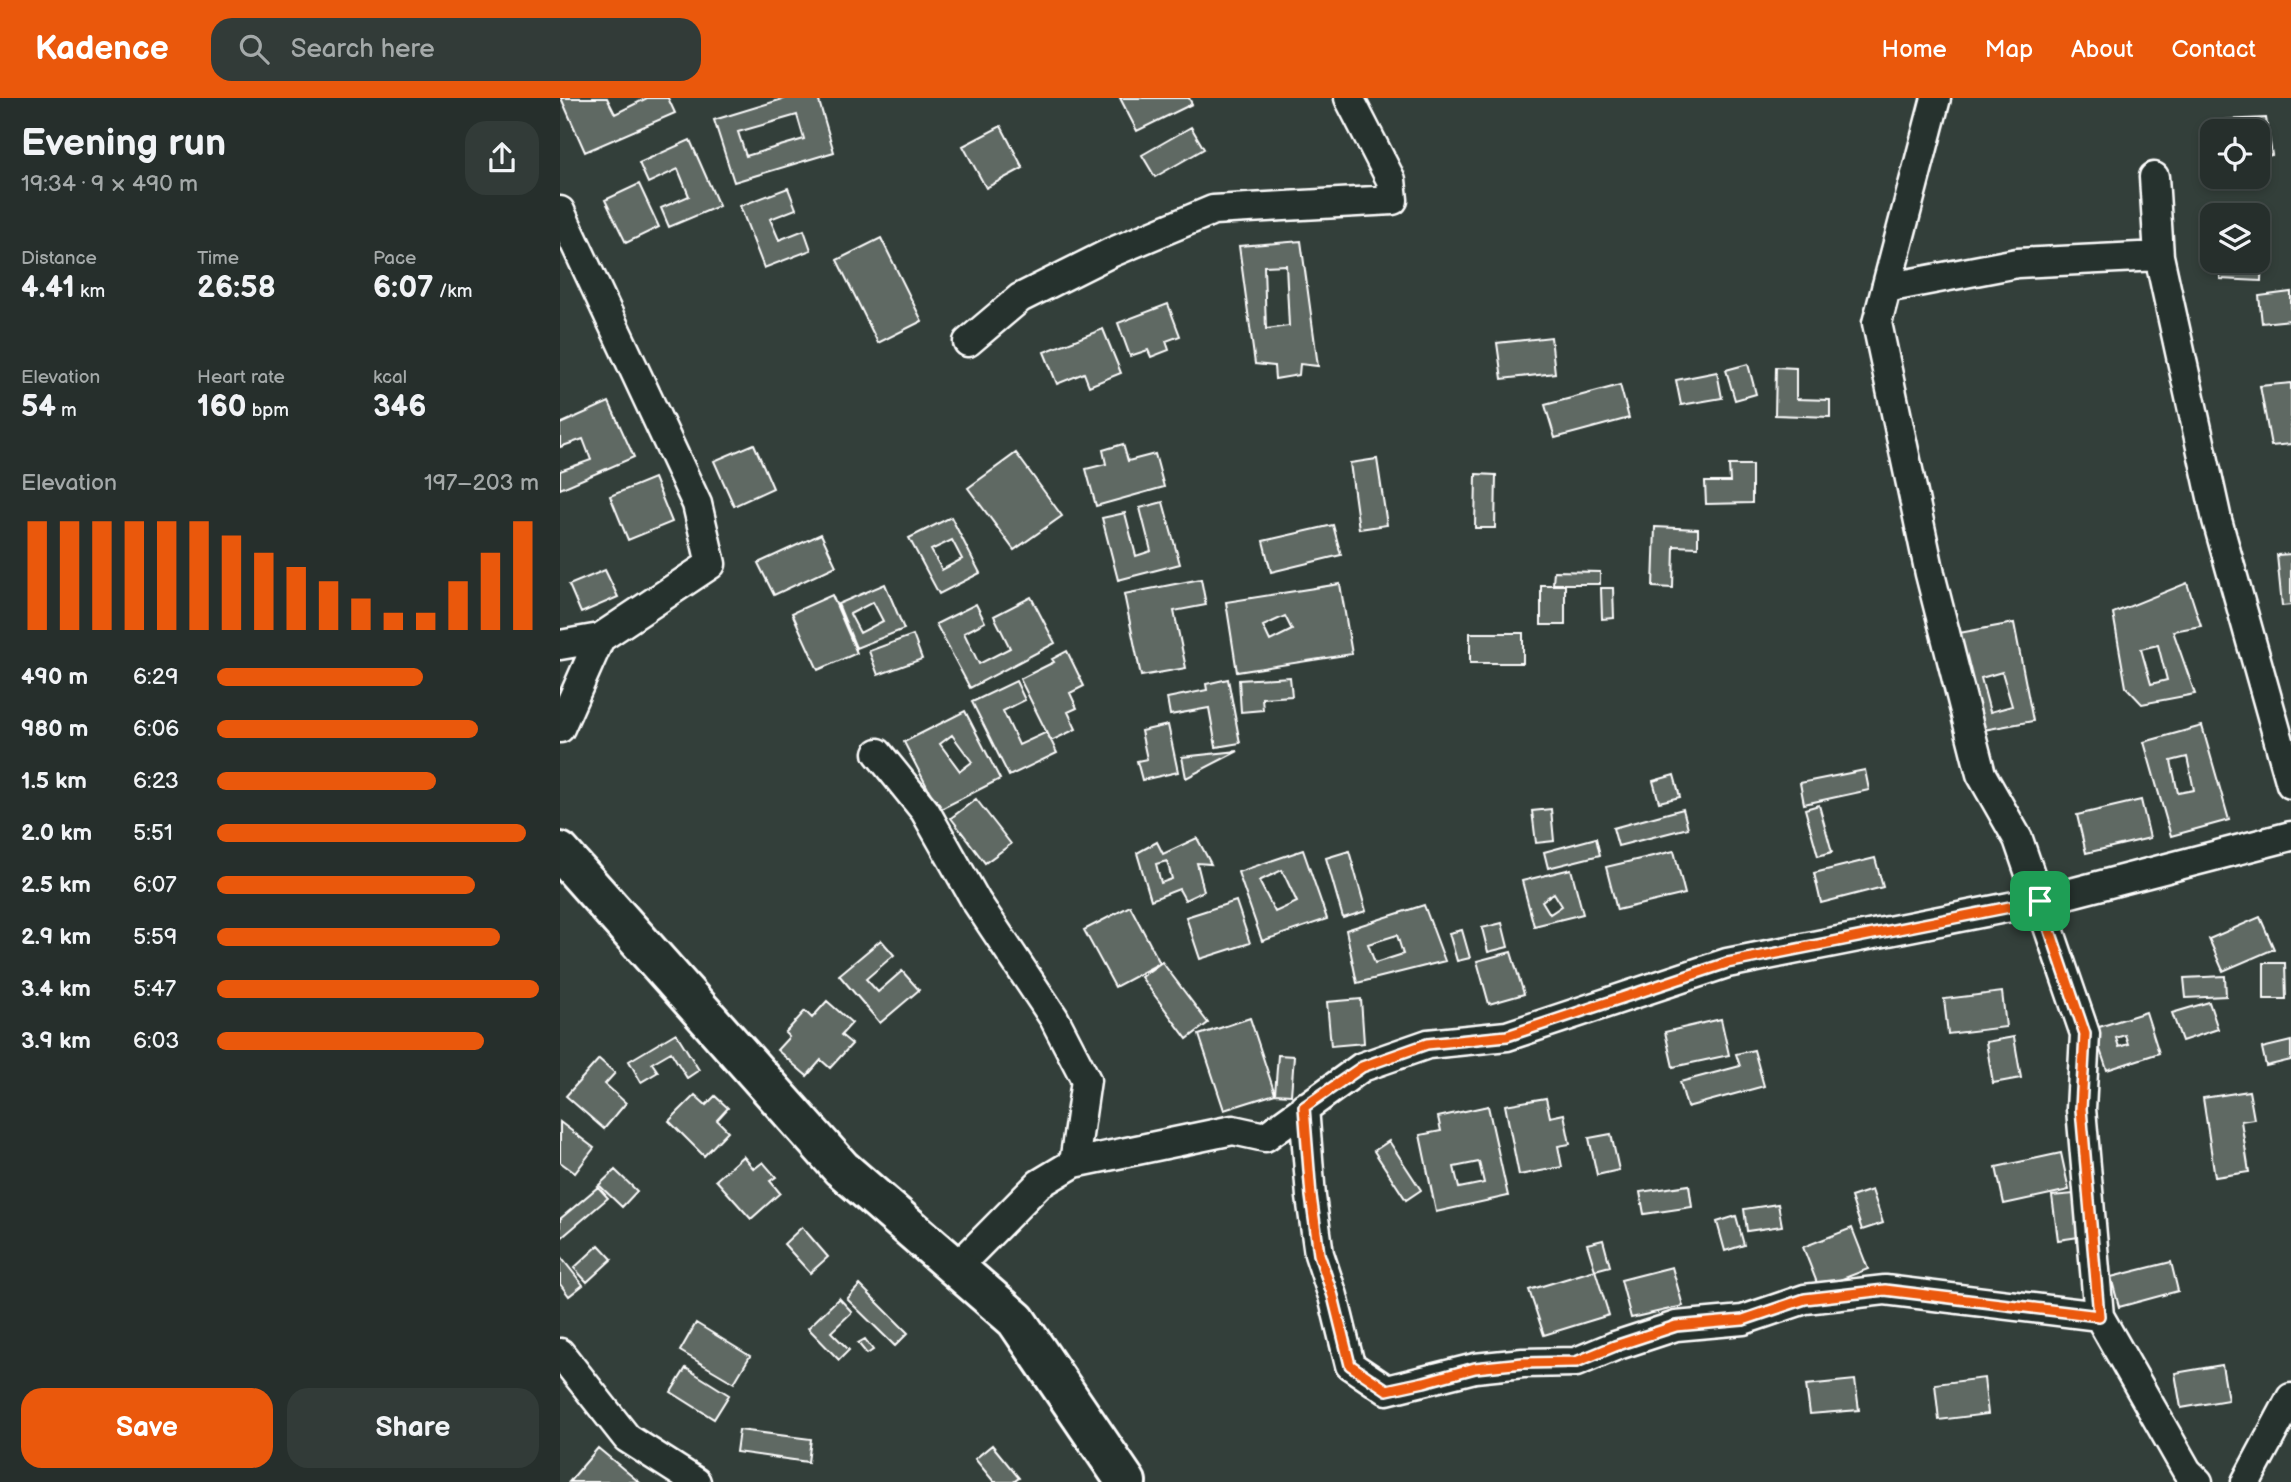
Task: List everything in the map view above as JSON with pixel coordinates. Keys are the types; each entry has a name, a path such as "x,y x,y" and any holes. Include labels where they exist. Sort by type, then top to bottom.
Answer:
{"street":[{"path":"968,342 1020,298 1110,253 1213,210 1393,201 1391,180 1349,98"},
{"path":"1936,98 1877,323 1930,574 1981,774 2018,839 2085,1034 2081,1109 2099,1316 2187,1471 2198,1482"},
{"path":"2154,177 2159,256 2217,520 2291,784"},
{"path":"560,211 697,504 710,564 600,638 560,645"},
{"path":"1886,288 2017,263 2159,256"},
{"path":"560,728 600,638"},
{"path":"878,753 925,811 976,901 1054,1018 1086,1080 1074,1163"},
{"path":"957,1267 1039,1184 1074,1163 1233,1130 1265,1137 1362,1067 1427,1044 1507,1036 1727,963 2040,901 2291,836"},
{"path":"560,852 841,1168 1016,1320 1126,1482"},
{"path":"1304,1107 1319,1254 1333,1296 1350,1365 1387,1390 1475,1368 1523,1363 1576,1362 1676,1326 1743,1320 1805,1299 1885,1290 2099,1316"},
{"path":"560,1353 627,1438 696,1482"},
{"path":"2246,1482 2291,1398"}],"building":[{"path":"561,98 607,98 615,114 647,98 668,98 675,113 585,152"},
{"path":"786,98 818,98 834,152 734,182 714,120","holes":["797,115 804,139 746,156 738,132"]},
{"path":"1120,98 1189,98 1192,104 1137,131"},
{"path":"1001,126 1023,168 986,188 963,146"},
{"path":"1191,127 1204,149 1155,177 1142,155"},
{"path":"690,140 719,206 669,227 661,208 689,196 678,169 648,183 639,163"},
{"path":"639,184 659,227 626,243 605,200"},
{"path":"788,188 796,209 770,219 779,240 804,230 811,250 764,268 740,206"},
{"path":"881,238 922,321 878,343 837,260"},
{"path":"1301,241 1318,366 1300,364 1299,375 1275,379 1274,366 1255,364 1239,246","holes":["1286,265 1289,326 1266,329 1264,266"]},
{"path":"2220,273 2261,273 2261,281 2220,279"},
{"path":"2291,292 2291,320 2262,323 2259,296"},
{"path":"1168,304 1180,336 1166,341 1169,350 1151,357 1148,350 1130,356 1118,323"},
{"path":"1103,329 1121,373 1089,386 1084,373 1057,384 1044,352"},
{"path":"1551,337 1555,373 1502,379 1497,343"},
{"path":"1748,364 1756,394 1735,400 1726,370"},
{"path":"1776,367 1796,368 1796,399 1830,400 1830,417 1775,415"},
{"path":"1717,372 1722,398 1681,405 1676,380"},
{"path":"2291,383 2291,444 2271,446 2260,386"},
{"path":"1620,385 1629,418 1555,438 1545,405"},
{"path":"609,402 634,457 560,489 560,471 591,460 583,439 560,447 560,424"},
{"path":"754,444 773,488 734,506 714,461"},
{"path":"1123,444 1128,461 1155,454 1164,487 1096,506 1086,469 1106,464 1103,450"},
{"path":"1016,453 1062,516 1014,550 968,488"},
{"path":"1377,459 1387,525 1359,529 1350,463"},
{"path":"1729,465 1752,465 1752,503 1706,504 1705,482 1730,482"},
{"path":"1476,474 1496,475 1495,528 1475,528"},
{"path":"654,478 672,522 628,540 610,496"},
{"path":"1163,502 1180,564 1118,580 1102,518 1125,513 1136,556 1151,551 1140,508"},
{"path":"951,517 980,573 939,594 909,538","holes":["952,540 962,559 942,570 931,550"]},
{"path":"1333,525 1341,555 1271,572 1263,541"},
{"path":"1655,527 1698,529 1698,547 1674,546 1673,588 1653,587"},
{"path":"821,534 836,566 774,595 758,563"},
{"path":"2291,554 2291,605 2282,606 2277,555"},
{"path":"605,570 618,597 581,613 569,585"},
{"path":"1554,571 1600,572 1600,584 1553,584"},
{"path":"1201,579 1206,605 1174,611 1186,668 1141,676 1124,594"},
{"path":"2187,583 2201,626 2173,631 2195,694 2142,704 2126,687 2113,613","holes":["2158,645 2167,680 2151,684 2141,649"]},
{"path":"885,584 904,629 856,648 838,604","holes":["873,602 883,621 860,633 850,614"]},
{"path":"1340,584 1352,654 1237,672 1226,602","holes":["1285,616 1292,630 1270,641 1263,626"]},
{"path":"1541,585 1565,585 1565,625 1541,625"},
{"path":"1601,588 1613,588 1614,618 1602,619"},
{"path":"832,595 857,653 818,670 792,613"},
{"path":"1031,597 1055,643 970,688 936,624 976,604 985,622 964,633 979,664 1010,648 994,616"},
{"path":"2014,623 2033,721 1978,731 1959,633","holes":["2002,672 2012,706 1990,712 1981,678"]},
{"path":"1470,633 1523,633 1523,663 1470,663"},
{"path":"913,635 922,659 878,675 869,651"},
{"path":"1067,651 1084,686 1070,693 1077,708 1068,712 1076,729 1051,741 1020,679 1054,662 1052,659"},
{"path":"1290,677 1292,696 1262,698 1263,710 1241,712 1239,680"},
{"path":"1228,679 1240,743 1216,747 1209,708 1170,715 1167,698 1207,690 1206,684"},
{"path":"1016,681 1025,700 1003,711 1019,745 1047,732 1057,753 1009,776 972,702"},
{"path":"965,711 1000,779 939,810 904,742","holes":["952,735 972,762 960,771 940,744"]},
{"path":"1168,725 1178,772 1142,780 1137,761 1147,759 1141,731"},
{"path":"2202,726 2229,820 2171,836 2144,742","holes":["2187,757 2194,790 2178,793 2171,761"]},
{"path":"1238,751 1186,778 1182,757"},
{"path":"1865,770 1869,790 1804,804 1800,783"},
{"path":"1674,775 1680,797 1659,802 1653,781"},
{"path":"976,799 1011,844 985,863 951,818"},
{"path":"2141,800 2150,838 2086,853 2077,815"},
{"path":"1819,805 1832,852 1818,856 1805,809"},
{"path":"1551,809 1554,841 1536,843 1532,811"},
{"path":"1683,809 1688,828 1618,846 1613,828"},
{"path":"1197,838 1211,864 1197,863 1204,891 1185,900 1179,889 1151,900 1137,853 1157,842 1163,854","holes":["1167,861 1172,879 1161,883 1156,864"]},
{"path":"1596,838 1600,855 1548,868 1544,852"},
{"path":"1303,850 1327,919 1262,941 1238,872","holes":["1282,870 1297,902 1275,912 1259,881"]},
{"path":"1349,851 1366,911 1343,918 1326,858"},
{"path":"1674,851 1685,894 1617,910 1606,867"},
{"path":"1875,858 1883,887 1821,903 1814,873"},
{"path":"1571,869 1583,914 1534,926 1522,881","holes":["1554,893 1562,906 1550,914 1542,901"]},
{"path":"1236,901 1250,943 1200,959 1186,917"},
{"path":"1424,905 1445,961 1357,983 1346,930","holes":["1397,935 1403,954 1375,963 1368,944"]},
{"path":"1130,906 1160,963 1115,987 1084,930"},
{"path":"2260,917 2274,949 2223,971 2209,939"},
{"path":"1502,923 1508,947 1488,952 1482,928"},
{"path":"1462,930 1470,958 1457,961 1449,933"},
{"path":"881,940 894,955 866,979 878,992 902,971 919,990 880,1023 839,975"},
{"path":"1511,952 1524,994 1489,1004 1477,961"},
{"path":"1162,962 1208,1023 1187,1039 1141,977"},
{"path":"2264,963 2285,963 2286,999 2264,999"},
{"path":"2225,976 2226,996 2186,998 2184,978"},
{"path":"2002,992 2006,1027 1948,1034 1944,999"},
{"path":"1361,999 1364,1043 1331,1046 1327,1002"},
{"path":"827,1001 852,1023 841,1035 852,1044 830,1068 821,1060 807,1076 777,1050 789,1037 785,1033 805,1011 812,1018"},
{"path":"2209,1002 2218,1029 2182,1041 2172,1013"},
{"path":"2146,1012 2159,1053 2107,1070 2093,1029","holes":["2125,1035 2128,1044 2119,1047 2116,1038"]},
{"path":"1250,1018 1275,1094 1224,1110 1199,1035"},
{"path":"1721,1019 1729,1055 1673,1067 1665,1032"},
{"path":"676,1033 699,1070 687,1078 671,1052 652,1063 658,1072 641,1082 629,1061"},
{"path":"2014,1037 2021,1078 1993,1083 1986,1042"},
{"path":"2291,1041 2291,1060 2266,1066 2262,1048"},
{"path":"1754,1050 1764,1086 1687,1107 1680,1082 1740,1066 1736,1054"},
{"path":"1278,1055 1294,1056 1291,1095 1275,1094"},
{"path":"599,1059 615,1073 605,1084 626,1103 604,1129 566,1096"},
{"path":"2249,1091 2254,1119 2241,1121 2249,1172 2215,1177 2203,1098"},
{"path":"695,1095 706,1105 715,1096 728,1108 717,1120 728,1131 704,1156 669,1121"},
{"path":"1546,1098 1550,1117 1564,1114 1570,1144 1558,1146 1562,1167 1519,1175 1505,1105"},
{"path":"1488,1106 1508,1196 1436,1212 1420,1135 1441,1131 1438,1117","holes":["1479,1162 1484,1183 1459,1188 1454,1167"]},
{"path":"560,1122 594,1148 575,1173 560,1162"},
{"path":"1611,1134 1619,1170 1597,1175 1589,1138"},
{"path":"1389,1141 1421,1190 1406,1200 1374,1151"},
{"path":"2061,1153 2069,1190 2004,1204 1996,1167"},
{"path":"743,1156 754,1169 763,1162 776,1177 770,1181 780,1193 751,1219 716,1180"},
{"path":"615,1170 637,1191 622,1207 599,1185"},
{"path":"1689,1185 1692,1207 1644,1214 1640,1192"},
{"path":"598,1187 608,1198 560,1239 560,1219"},
{"path":"1872,1190 1883,1223 1862,1230 1851,1197"},
{"path":"2074,1194 2079,1237 2058,1240 2052,1196"},
{"path":"1778,1204 1782,1226 1747,1231 1744,1209"},
{"path":"1736,1216 1744,1245 1725,1251 1717,1222"},
{"path":"802,1227 828,1257 810,1273 784,1244"},
{"path":"1852,1228 1868,1269 1819,1288 1803,1247"},
{"path":"1603,1240 1610,1266 1595,1270 1587,1244"},
{"path":"599,1245 612,1259 587,1282 574,1268"},
{"path":"560,1256 583,1285 569,1296 560,1284"},
{"path":"2171,1262 2178,1291 2119,1307 2111,1277"},
{"path":"1672,1267 1683,1306 1631,1318 1621,1280"},
{"path":"1595,1270 1609,1315 1544,1335 1529,1290"},
{"path":"860,1285 908,1333 895,1346 847,1299"},
{"path":"839,1298 852,1312 831,1332 849,1350 839,1360 808,1328"},
{"path":"696,1323 750,1356 734,1383 680,1351"},
{"path":"865,1339 873,1350 867,1354 858,1343"},
{"path":"2222,1365 2228,1400 2181,1408 2175,1373"},
{"path":"686,1368 729,1395 714,1419 671,1392"},
{"path":"1984,1378 1988,1414 1939,1420 1935,1384"},
{"path":"1855,1380 1859,1410 1810,1414 1806,1385"},
{"path":"739,1430 811,1439 808,1462 736,1452"},
{"path":"992,1445 1019,1478 1013,1482 994,1482 975,1459"},
{"path":"598,1448 639,1482 569,1482"}],"route":[{"path":"2040,901 2085,1034 2081,1109 2099,1316 1885,1290 1805,1299 1743,1320 1676,1326 1576,1362 1523,1363 1475,1368 1387,1390 1350,1365 1333,1296 1319,1254 1304,1107 1362,1067 1427,1044 1507,1036 1727,963 2040,901"}]}
